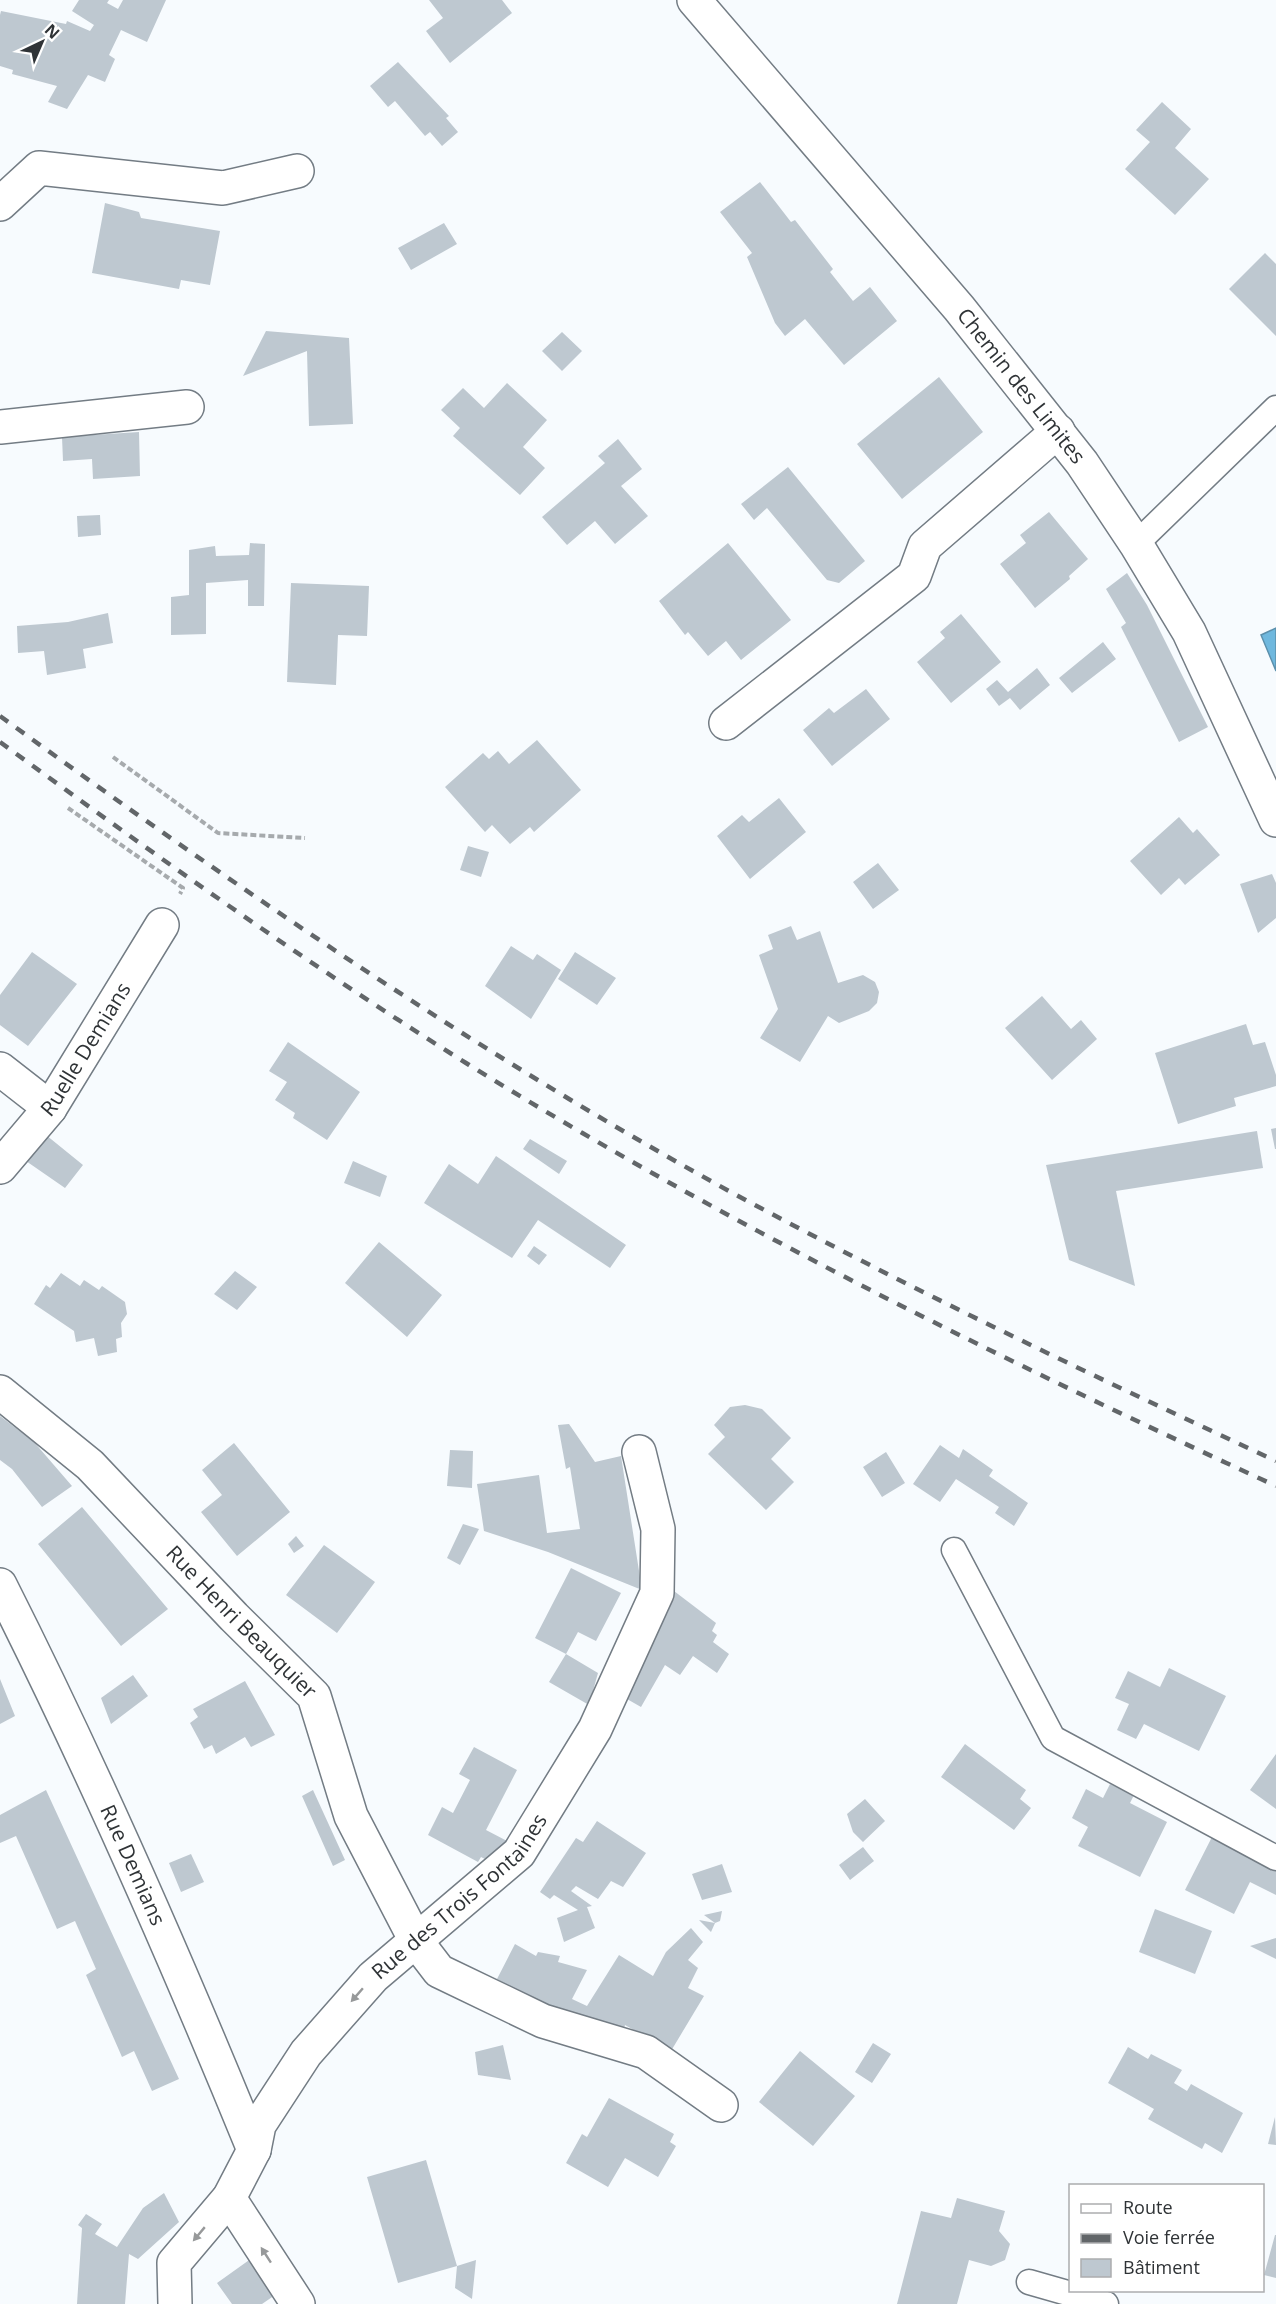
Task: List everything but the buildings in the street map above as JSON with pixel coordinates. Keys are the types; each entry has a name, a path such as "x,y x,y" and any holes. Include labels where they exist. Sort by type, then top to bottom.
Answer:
{"street":[{"name":"Chemin des Limites","path":"694,0 959,308 1058,431 1136,544 1189,632 1276,820"},
{"path":"0,204 39,168 224,188 297,171"},
{"path":"0,427 187,407"},
{"path":"726,723 914,576 925,546 1058,431"},
{"name":"Ruelle Demians","path":"0,1167 50,1108 162,925"},
{"path":"0,1069 50,1108"},
{"name":"Rue Henri Beauquier","path":"0,1392 90,1465 234,1617 314,1696 351,1816 416,1941 439,1971 543,2021 646,2052 721,2105"},
{"name":"Rue des Trois Fontaines","path":"175,2304 174,2263 229,2198 254,2151 259,2125 306,2053 373,1977 519,1853 595,1729 657,1593 658,1529 639,1452"},
{"name":"Rue Demians","path":"0,1585 58,1700 179,1969 254,2151"},
{"path":"229,2198 298,2304"}],"lane":[{"path":"1136,544 1276,408"},
{"path":"954,1550 1053,1737 1276,1858"},
{"path":"1029,2282 1106,2304"}],"path":[{"path":"113,757 218,833 305,838"},
{"path":"68,808 183,888 162,925"}],"water":[{"path":"1276,628 1276,671 1261,635"}],"railway":[{"path":"0,716 177,842 357,965 540,1082 634,1137 796,1227 932,1296 1276,1461"},
{"path":"0,742 288,947 406,1025 564,1122 663,1179 864,1287 1069,1389 1276,1486"}]}
